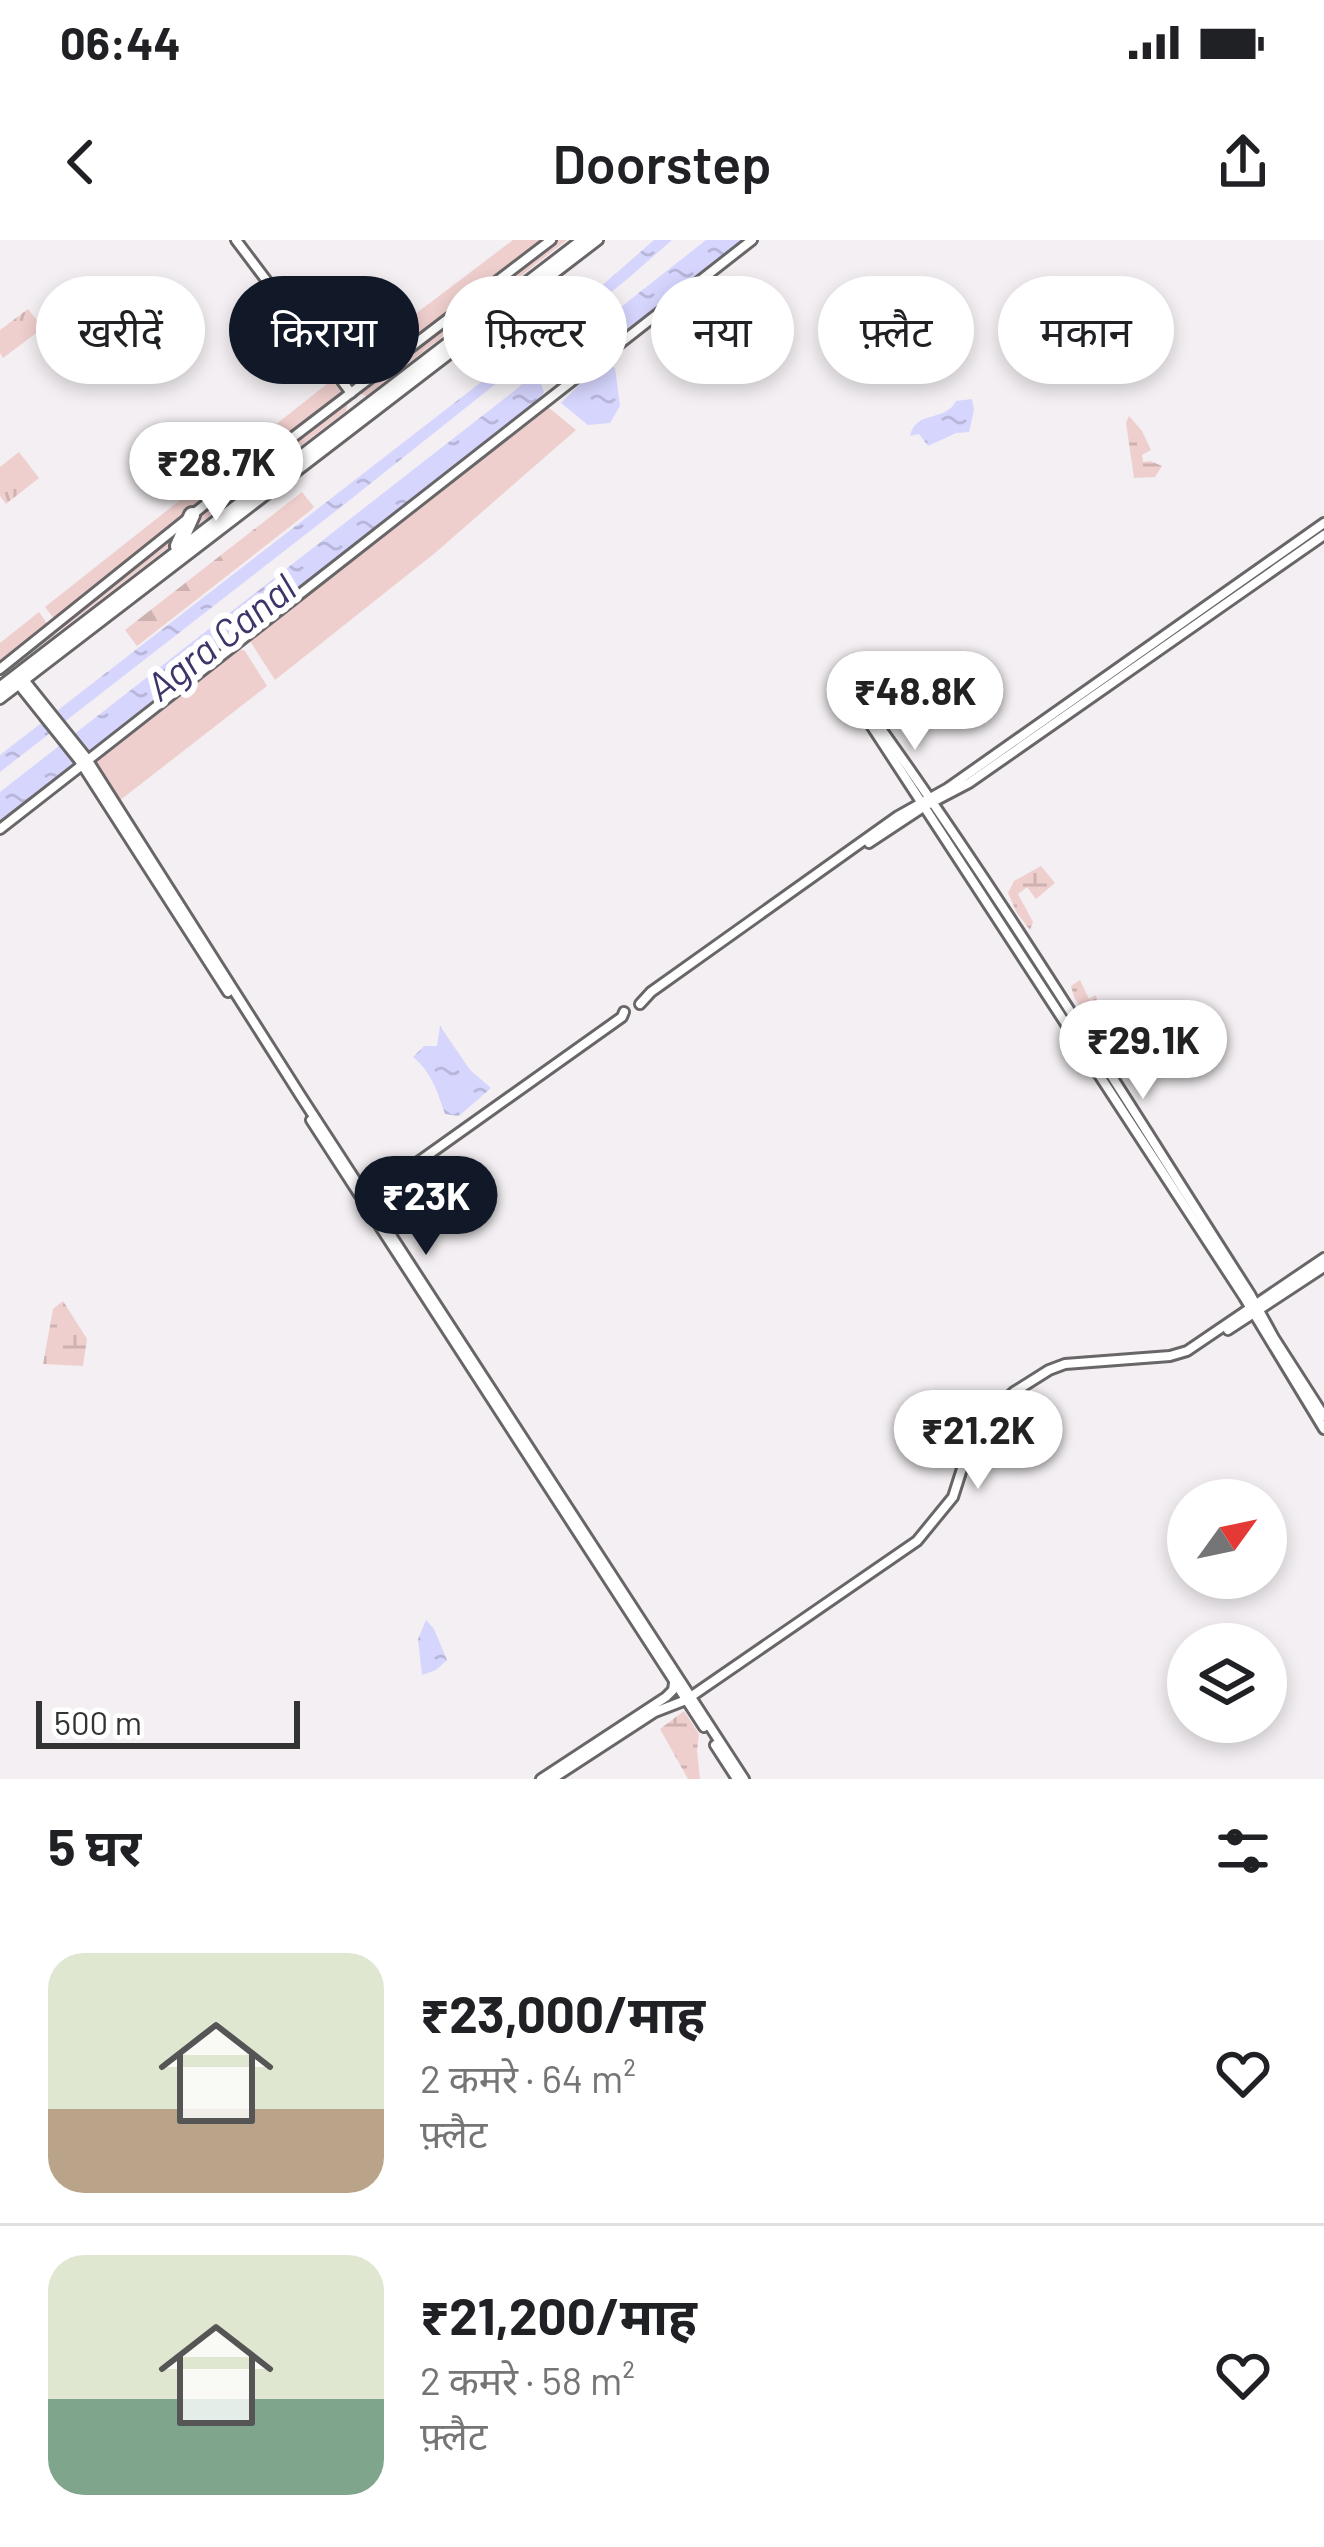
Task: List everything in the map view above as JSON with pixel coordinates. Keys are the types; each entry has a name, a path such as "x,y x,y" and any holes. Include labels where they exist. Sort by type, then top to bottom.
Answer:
{"highway":[{"path":"531,276 575,240"},
{"path":"537,276 586,240"},
{"path":"64,638 443,345"},
{"path":"0,686 443,346"},
{"path":"259,464 293,458"},
{"path":"178,546 191,515"}],"street":[{"path":"238,240 352,393"},
{"path":"0,669 191,515 550,240"},
{"path":"0,699 598,240"},
{"path":"0,829 752,240"},
{"path":"640,1004 1324,523"},
{"path":"927,802 970,783 1324,535"},
{"path":"22,683 83,760 690,1700"},
{"path":"927,802 850,693 862,702 927,802 1254,1310 1324,1416"},
{"path":"364,1198 624,1012"},
{"path":"364,1198 740,1779"},
{"path":"552,1779 655,1712 690,1700 926,1534 953,1496 979,1425 1014,1392 1065,1364 1179,1354 1324,1263"},
{"path":"1254,1310 1324,1429"},
{"path":"541,1779 666,1697 674,1681"}],"green space":[{"path":"513,240 567,240 521,276 465,276"},
{"path":"443,293 443,336 419,355 419,311"},
{"path":"28,309 36,319 36,333 3,358 0,330"},
{"path":"327,384 335,384 348,401 346,411 62,629 45,607"},
{"path":"351,384 381,384 366,396"},
{"path":"548,407 576,430 435,553 275,680 250,641 259,631"},
{"path":"1129,416 1151,450 1142,455 1143,462 1162,466 1155,477 1134,478"},
{"path":"19,452 39,478 6,504 0,496 0,467"},
{"path":"302,492 314,507 310,511 137,646 125,630"},
{"path":"39,612 55,635 0,675 0,643"},
{"path":"237,648 245,651 267,686 119,801 92,761"},
{"path":"1041,866 1055,883 1036,899 1027,887 1018,894 1033,922 1030,930 1008,893 1014,881"},
{"path":"1080,980 1089,999 1096,995 1100,1013 1138,1050 1126,1058 1117,1046 1109,1052 1074,997 1071,986"},
{"path":"63,1301 87,1339 83,1366 43,1364 53,1309"},
{"path":"684,1711 699,1734 700,1779 688,1779 660,1729"}],"water":[{"path":"654,240 672,240 627,279 613,276"},
{"path":"706,240 742,240 696,276 660,276"},
{"path":"651,283 651,311 627,330 627,302"},
{"path":"479,384 496,384 0,772 0,755"},
{"name":"Agra Canal","path":"541,384 544,392 533,407 0,820 0,792 518,388"},
{"path":"580,384 617,384 620,406 610,423 588,425 561,403"},
{"path":"972,399 969,432 928,446 919,434 910,436 918,422 945,412 956,401"},
{"path":"440,1026 470,1070 491,1088 459,1116 445,1114 437,1090 413,1057 424,1046 437,1046"},
{"path":"426,1620 447,1660 422,1675 418,1639"}]}
